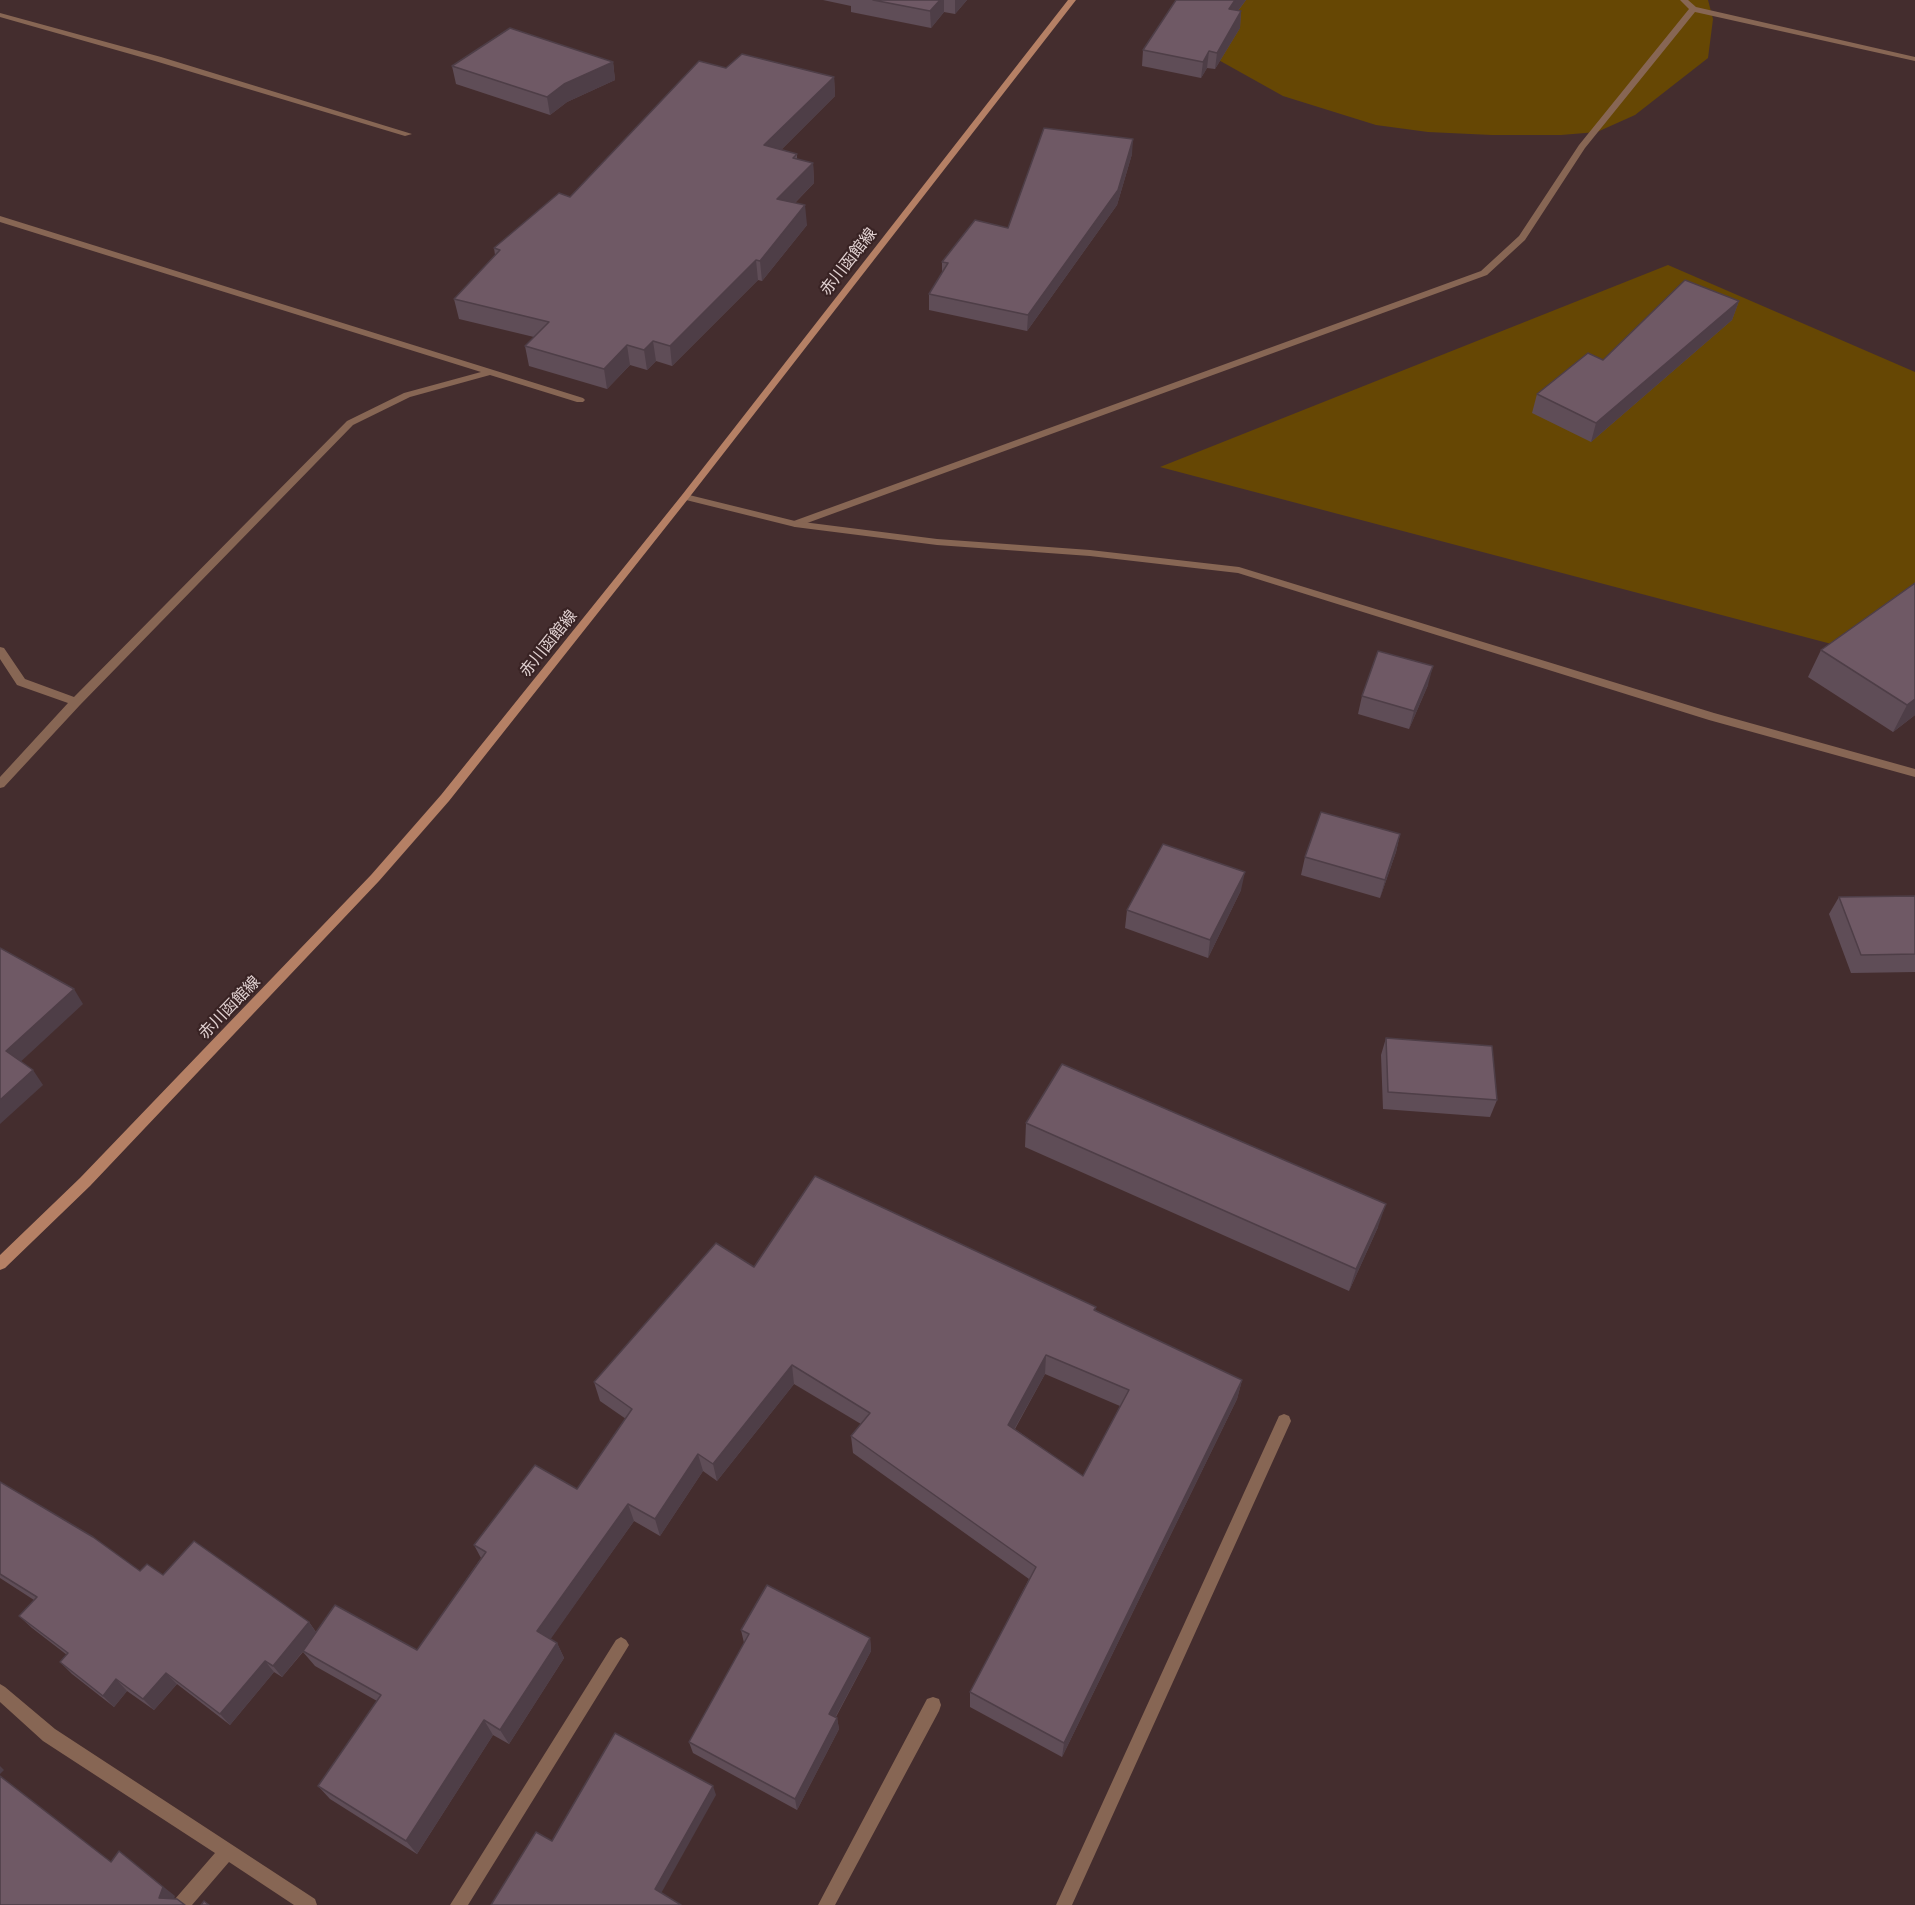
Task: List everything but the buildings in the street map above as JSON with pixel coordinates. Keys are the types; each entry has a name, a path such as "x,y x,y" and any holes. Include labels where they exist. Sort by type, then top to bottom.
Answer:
{"main road":[{"name":"赤川函館線","path":"0,1264 85,1182 375,878 445,798 686,497 1072,0"}],"street":[{"path":"1684,0 1693,9 1915,59"},
{"path":"795,524 1484,273 1522,238 1582,147 1693,9"},
{"path":"0,15 101,42 408,134"},
{"path":"0,219 580,400"},
{"path":"0,784 76,702 350,423 407,395 491,372"},
{"path":"686,497 795,524 938,542 1090,553 1239,570 1691,710 1915,773"},
{"path":"0,651 21,682 76,702"},
{"path":"1064,1905 1284,1421"},
{"path":"458,1905 621,1645"},
{"path":"0,1692 49,1735 309,1905"},
{"path":"826,1905 933,1705"},
{"path":"181,1905 227,1852"}],"shaded area":[{"path":"1206,0 1708,0 1713,19 1708,58 1635,115 1597,132 1561,135 1492,135 1428,132 1376,125 1283,96 1215,58"},
{"path":"1668,265 1915,372 1915,666 1160,467"}]}
